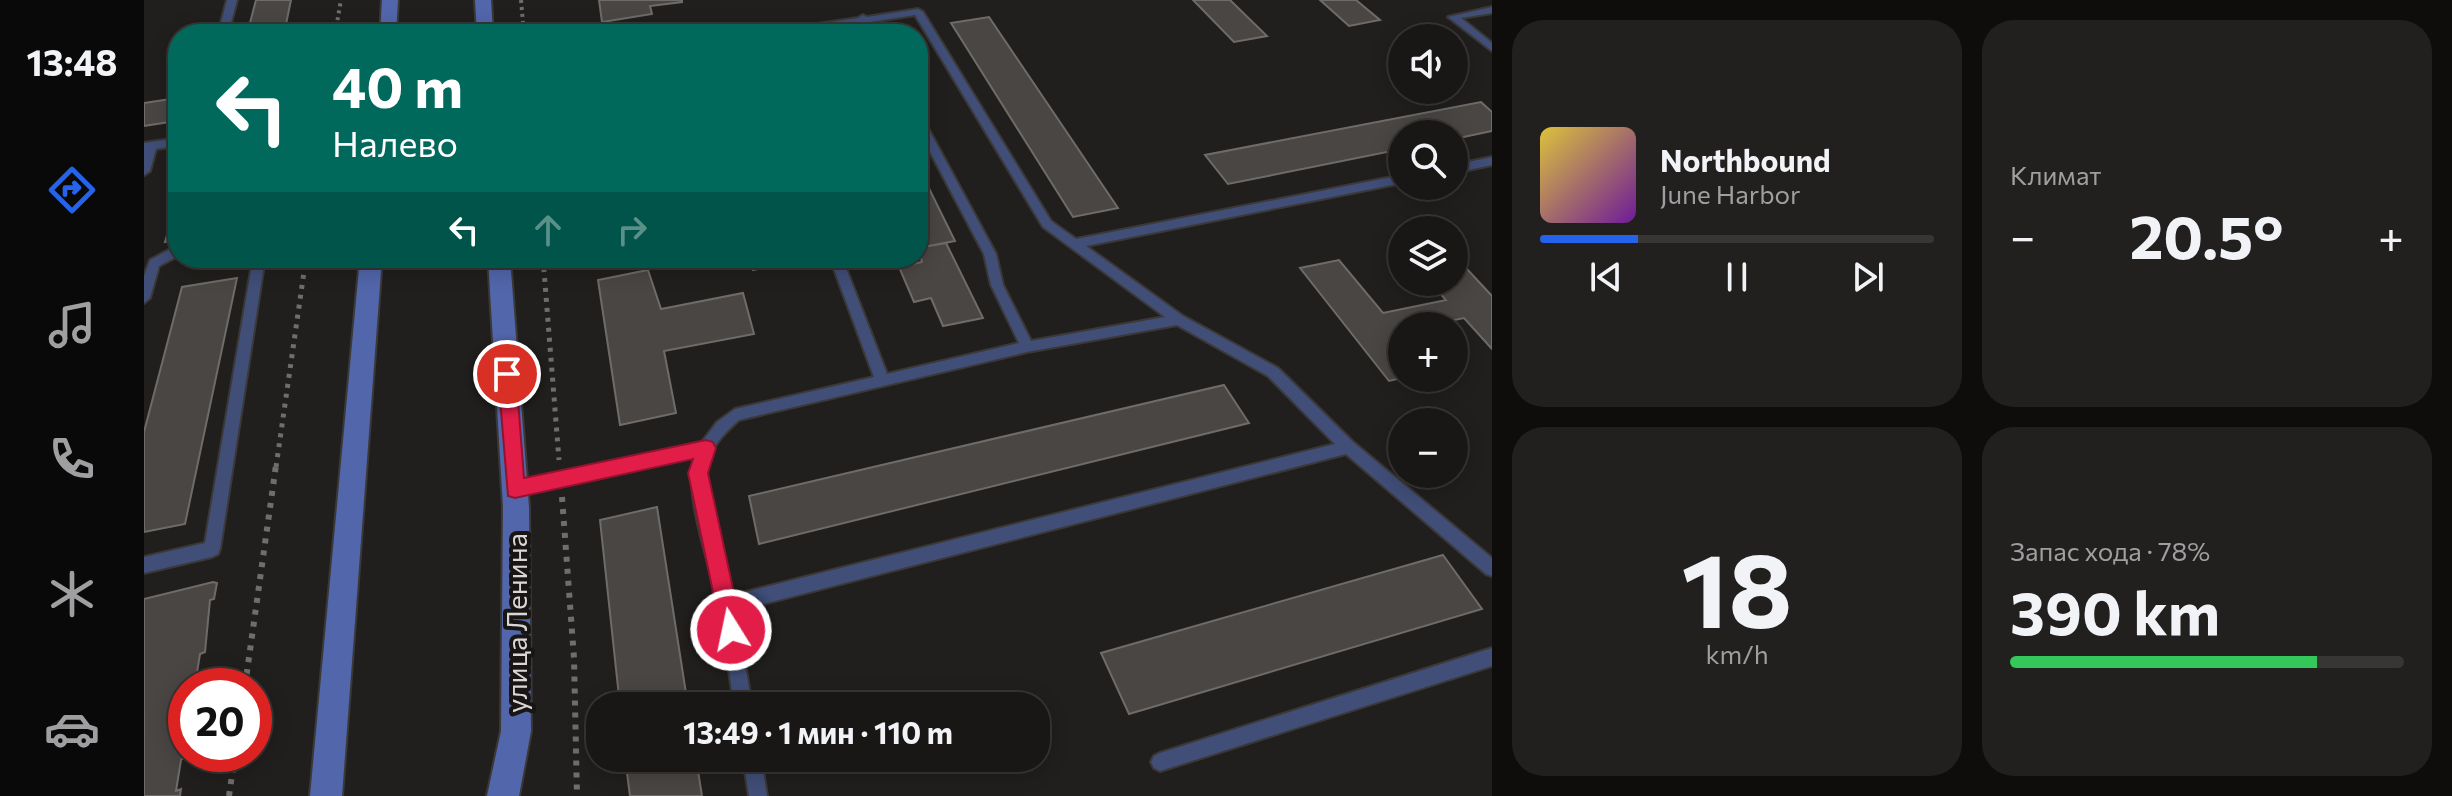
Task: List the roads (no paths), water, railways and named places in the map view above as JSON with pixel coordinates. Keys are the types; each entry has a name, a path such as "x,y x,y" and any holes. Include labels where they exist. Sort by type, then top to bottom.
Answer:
{"street":[{"path":"389,24 390,0"},
{"path":"483,0 484,24"},
{"path":"326,796 370,268"},
{"name":"улица Ленина","path":"500,268 515,489 516,731 503,796"}],"lane":[{"path":"226,24 232,0"},
{"path":"1492,10 1453,17 1492,48"},
{"path":"829,24 918,12 925,24"},
{"path":"863,18 866,24"},
{"path":"928,28 1047,224 1178,320 1273,372 1348,447 1492,568"},
{"path":"928,138 990,254 997,285 1027,347"},
{"path":"144,171 148,147 168,144"},
{"path":"1468,166 1492,161"},
{"path":"1073,244 1388,182"},
{"path":"144,298 149,263 168,254"},
{"path":"144,565 212,549 257,268"},
{"path":"840,268 883,381"},
{"path":"741,692 727,605 698,473 706,448 717,430 735,415 1027,347 1178,320"},
{"path":"727,605 1348,447"},
{"path":"515,489 706,448"},
{"path":"1160,762 1492,657"},
{"path":"754,772 758,796"}]}
